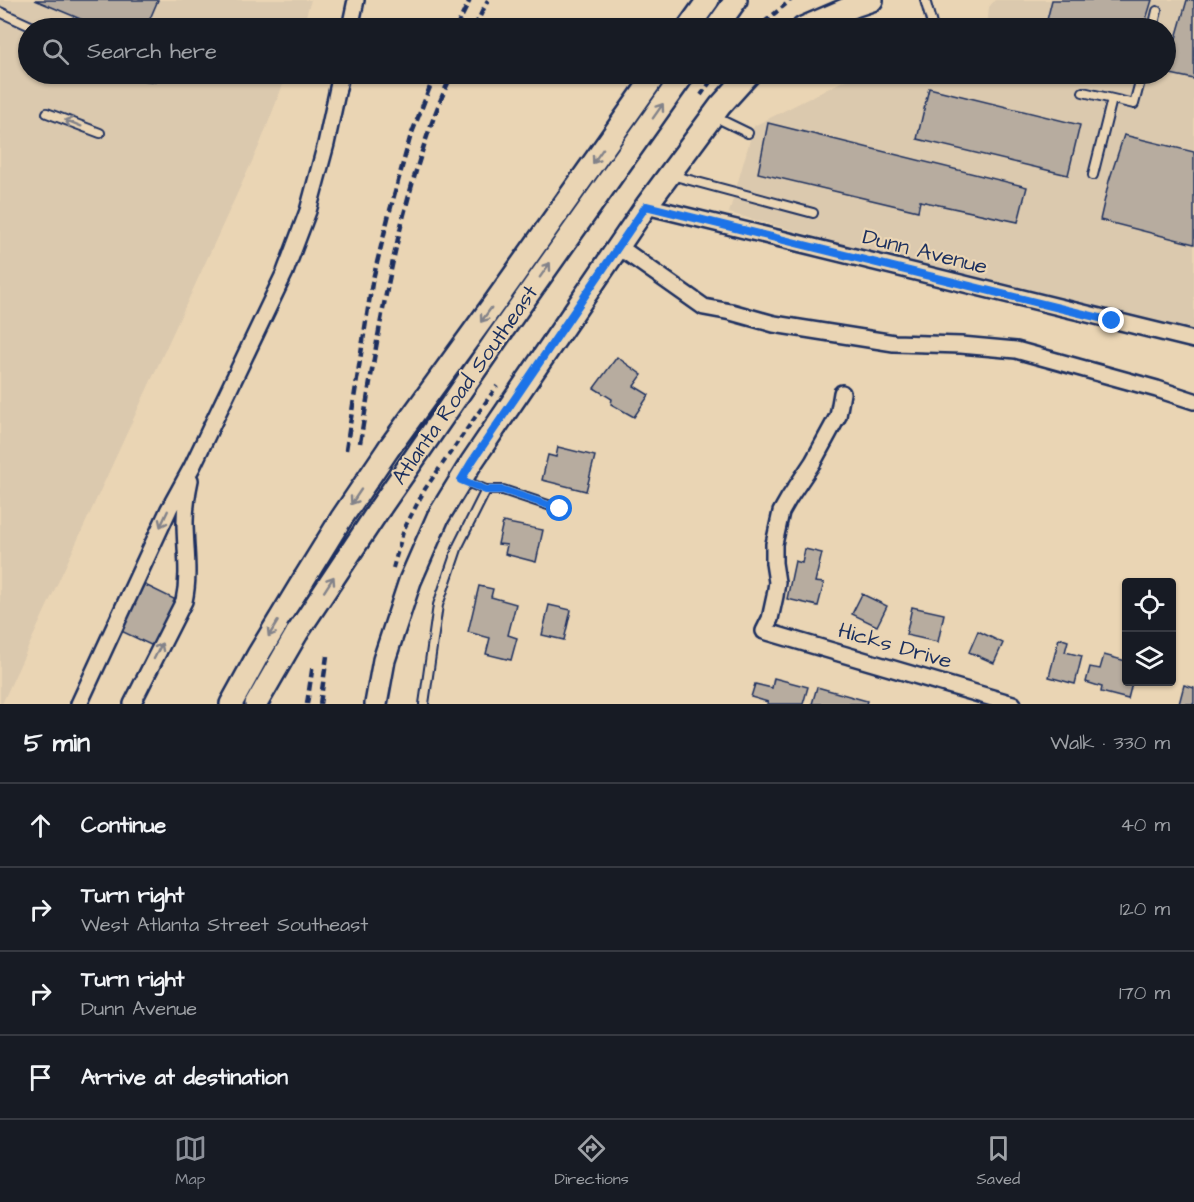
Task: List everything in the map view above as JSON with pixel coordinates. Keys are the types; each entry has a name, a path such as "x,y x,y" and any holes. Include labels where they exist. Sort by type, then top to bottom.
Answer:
{"main road":[{"path":"695,18 708,0"},
{"path":"723,18 736,0"},
{"path":"826,18 872,0"},
{"name":"Atlanta Road Southeast","path":"231,704 258,655 341,519 389,448 649,84"},
{"name":"Atlanta Road Southeast","path":"256,704 297,633 380,508 677,84"},
{"path":"376,704 384,660 410,581 438,517 471,463 646,206 713,116 740,84"}],"street":[{"path":"352,18 356,0"},
{"path":"79,704 169,509 192,467 285,272 308,211 339,84"},
{"name":"Dunn Avenue","path":"646,206 1194,340"},
{"path":"619,246 704,307 774,324 894,343 961,345 1016,350 1194,401"},
{"name":"Hicks Drive","path":"842,393 838,416 813,462 781,512 774,544 777,582 770,619 764,631 1013,704"},
{"path":"132,704 184,601 188,563 185,520 192,467"}],"lane":[{"path":"925,0 930,18"},
{"path":"1155,18 1157,11"},
{"path":"0,12 18,20"},
{"path":"1083,92 1134,104 1139,84"},
{"path":"1093,176 1112,99"},
{"path":"47,112 100,134"},
{"path":"713,116 748,133"},
{"path":"670,174 813,213"},
{"path":"461,480 486,490 503,490 560,509"},
{"path":"424,704 438,605 458,546 486,490"}],"path":[{"path":"769,18 791,0"}],"shaded area":[{"path":"0,0 311,0 305,18 18,18 18,84 283,84 260,144 2,704 0,704"},
{"path":"995,0 1194,0 1194,331 1007,288 729,213 754,126 837,84 1176,84 1176,18 988,18 989,7"}],"building":[{"path":"35,0 158,0 150,18 78,18"},
{"path":"1052,0 1152,0 1147,18 1048,18"},
{"path":"1187,0 1194,0 1194,79 1176,75 1176,38"},
{"path":"929,88 1080,125 1068,175 917,139"},
{"path":"768,123 1027,187 1018,222 920,201 918,211 758,173"},
{"path":"1124,135 1194,152 1194,244 1100,220 1109,181"},
{"path":"617,357 642,375 634,386 649,395 634,417 611,404 612,399 594,388"},
{"path":"558,447 595,456 586,491 542,480 548,455 556,457"},
{"path":"503,522 543,530 536,562 505,554 507,545 498,544"},
{"path":"805,549 822,553 815,582 824,583 818,606 787,599 795,561 802,563"},
{"path":"141,583 176,600 153,646 119,630"},
{"path":"479,586 493,589 491,597 516,604 508,635 517,638 511,660 486,654 490,638 468,632"},
{"path":"862,594 887,606 877,626 852,614"},
{"path":"549,605 571,610 564,640 542,635"},
{"path":"912,607 944,614 938,642 906,635"},
{"path":"978,631 1003,643 994,663 969,652"},
{"path":"1059,638 1068,641 1065,652 1082,656 1075,684 1049,677"},
{"path":"1104,655 1122,660 1122,686 1131,686 1128,699 1101,692 1102,687 1086,682 1090,667 1100,669"},
{"path":"774,678 808,687 803,704 767,704 768,702 751,697 755,684 772,688"},
{"path":"1184,685 1194,688 1194,704 1179,704"},
{"path":"817,687 867,701 866,704 812,704"}],"railway":[{"path":"461,18 470,0"},
{"path":"479,18 488,0"},
{"path":"346,450 372,283 410,138 431,84"},
{"path":"360,443 384,304 402,222 424,146 448,84"},
{"path":"320,704 327,656"},
{"path":"307,704 313,664"}],"route":[{"path":"560,509 503,490 486,490 461,480 646,206 1112,321"}]}
